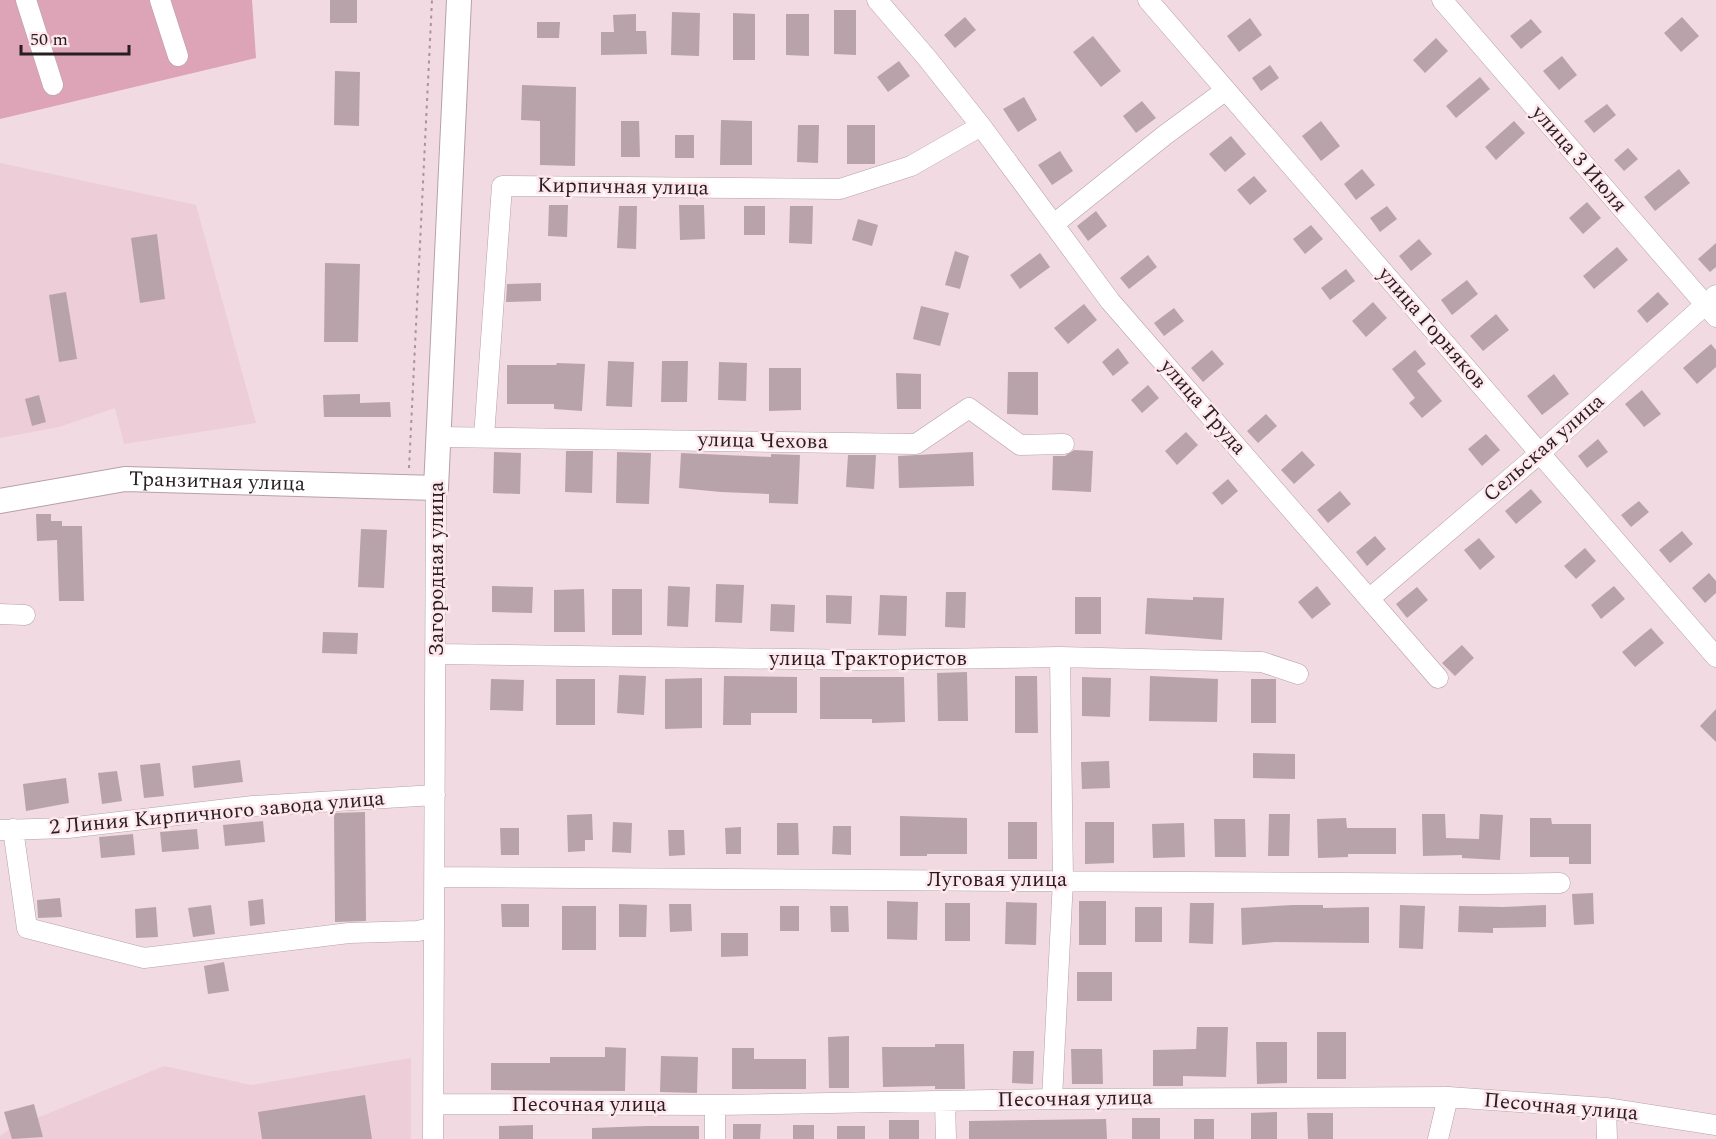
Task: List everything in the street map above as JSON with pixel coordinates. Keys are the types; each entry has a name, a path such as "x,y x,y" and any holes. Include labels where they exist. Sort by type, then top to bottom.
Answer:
{"main road":[{"name":"Загородная улица","path":"436,488 459,0"},
{"name":"Транзитная улица","path":"0,501 125,479 436,488"}],"street":[{"path":"26,0 53,85"},
{"path":"160,0 178,56"},
{"name":"улица Труда","path":"877,0 981,126 1110,301 1438,678"},
{"name":"улица Горняков","path":"1148,0 1716,657"},
{"name":"улица 3 Июля","path":"1442,0 1712,305"},
{"path":"1053,224 1226,90"},
{"name":"Кирпичная улица","path":"483,437 502,186 840,189 911,166 981,126"},
{"name":"Сельская улица","path":"1369,599 1712,305"},
{"name":"улица Чехова","path":"439,437 916,444 969,408 1020,445 1064,444"},
{"name":"Загородная улица","path":"433,1139 436,488"},
{"path":"0,614 25,615"},
{"name":"улица Трактористов","path":"436,654 861,660 1060,657 1262,662 1298,674"},
{"path":"1052,1099 1063,880 1060,657"},
{"name":"2 Линия Кирпичного завода улица","path":"7,829 68,828 253,806 435,795"},
{"path":"7,829 27,928 144,958 349,933 418,931 434,927"},
{"name":"Луговая улица","path":"435,877 1560,883"},
{"path":"1438,1139 1448,1097"},
{"name":"Песочная улица","path":"433,1104 715,1106 1052,1099 1448,1097 1606,1108 1716,1125"},
{"path":"945,1102 946,1139"},
{"path":"715,1106 715,1139"},
{"path":"1606,1108 1606,1139"}],"path":[{"path":"408,488 432,0"}],"shaded area":[{"path":"0,0 252,0 256,58 0,119"},
{"path":"0,163 196,205 256,423 124,444 115,408 59,427 0,438"},
{"path":"411,1058 411,1139 0,1139 0,1136 8,1130 164,1066 251,1085"}],"building":[{"path":"330,0 357,0 357,23 330,23"},
{"path":"834,10 856,10 856,55 834,54"},
{"path":"672,12 700,13 699,56 671,55"},
{"path":"733,13 755,14 755,60 733,60"},
{"path":"636,14 636,31 646,31 647,54 601,55 601,32 614,32 613,15"},
{"path":"786,14 809,14 809,56 786,55"},
{"path":"965,17 976,30 955,48 944,35"},
{"path":"1682,17 1699,36 1681,52 1664,33"},
{"path":"1250,18 1262,35 1239,52 1227,36"},
{"path":"1531,19 1542,32 1521,49 1510,36"},
{"path":"537,22 560,22 559,38 537,38"},
{"path":"1093,36 1121,71 1101,87 1073,52"},
{"path":"1436,38 1448,51 1425,73 1413,60"},
{"path":"1562,56 1577,75 1559,90 1543,71"},
{"path":"899,61 910,76 888,92 877,77"},
{"path":"1270,65 1279,78 1261,91 1252,78"},
{"path":"335,71 360,72 359,126 334,125"},
{"path":"1480,77 1490,89 1456,118 1446,106"},
{"path":"522,85 576,87 575,166 540,165 540,121 521,120"},
{"path":"1024,97 1037,120 1018,132 1003,109"},
{"path":"1142,101 1156,118 1136,133 1123,116"},
{"path":"1607,104 1616,115 1594,133 1584,121"},
{"path":"721,120 752,121 752,165 720,165"},
{"path":"621,121 639,121 640,157 621,157"},
{"path":"1321,121 1340,146 1321,161 1302,136"},
{"path":"1514,121 1525,133 1496,160 1485,147"},
{"path":"798,125 819,125 818,163 797,162"},
{"path":"847,125 875,125 875,164 847,164"},
{"path":"675,135 694,135 694,158 675,158"},
{"path":"1231,136 1246,154 1225,172 1209,154"},
{"path":"1628,148 1638,159 1624,171 1614,160"},
{"path":"1060,151 1073,171 1052,185 1038,165"},
{"path":"1362,169 1375,185 1356,200 1344,184"},
{"path":"1679,169 1690,183 1655,211 1644,197"},
{"path":"1254,176 1267,191 1250,205 1237,190"},
{"path":"1587,202 1601,218 1583,234 1569,218"},
{"path":"549,205 568,205 567,237 548,236"},
{"path":"679,205 704,205 705,239 680,240"},
{"path":"619,206 637,206 636,249 617,248"},
{"path":"744,206 765,206 765,235 744,235"},
{"path":"790,206 813,206 812,244 789,243"},
{"path":"1387,206 1397,219 1380,232 1370,218"},
{"path":"1096,211 1107,226 1088,241 1077,226"},
{"path":"858,219 878,225 872,246 852,240"},
{"path":"1311,225 1323,239 1305,254 1293,239"},
{"path":"157,234 165,299 140,303 131,238"},
{"path":"1419,239 1432,254 1411,271 1399,256"},
{"path":"1716,243 1716,267 1710,272 1698,259"},
{"path":"1617,247 1628,260 1594,289 1583,276"},
{"path":"955,251 969,256 960,289 945,285"},
{"path":"1040,253 1050,267 1020,289 1010,275"},
{"path":"1148,255 1157,267 1129,289 1120,278"},
{"path":"325,263 360,264 358,342 324,342"},
{"path":"1346,269 1355,281 1330,300 1321,288"},
{"path":"1467,280 1478,294 1452,315 1441,300"},
{"path":"541,283 541,301 506,302 507,284"},
{"path":"66,292 77,359 59,362 49,295"},
{"path":"1658,292 1669,304 1647,323 1637,311"},
{"path":"1373,302 1387,318 1366,337 1352,321"},
{"path":"1084,304 1097,320 1068,344 1054,328"},
{"path":"921,306 949,313 940,346 913,339"},
{"path":"1174,308 1184,321 1164,336 1154,323"},
{"path":"1496,314 1509,330 1483,351 1470,336"},
{"path":"1711,344 1716,350 1716,367 1697,384 1683,368"},
{"path":"1118,348 1129,363 1113,376 1102,362"},
{"path":"1212,350 1224,364 1203,382 1191,368"},
{"path":"1415,350 1426,364 1417,371 1442,401 1422,418 1409,403 1415,398 1392,369"},
{"path":"608,361 634,362 632,407 606,406"},
{"path":"662,361 688,361 687,402 661,402"},
{"path":"719,362 747,363 746,401 718,400"},
{"path":"557,363 585,364 582,411 554,409 554,404 507,404 507,365 556,365"},
{"path":"769,368 801,368 801,410 769,411"},
{"path":"1008,372 1038,372 1038,415 1007,414"},
{"path":"896,373 921,374 921,409 897,409"},
{"path":"1554,374 1569,394 1542,415 1527,396"},
{"path":"1148,385 1159,398 1142,413 1131,400"},
{"path":"1642,390 1661,414 1644,427 1625,404"},
{"path":"360,394 360,403 390,402 391,417 324,417 323,395"},
{"path":"39,395 46,422 32,426 25,399"},
{"path":"1266,414 1277,426 1258,443 1247,431"},
{"path":"1186,432 1198,445 1177,465 1165,451"},
{"path":"1486,434 1500,450 1482,466 1468,449"},
{"path":"1598,439 1608,452 1587,468 1578,456"},
{"path":"1074,450 1093,451 1091,492 1052,490 1053,456 1065,456"},
{"path":"566,451 593,451 592,493 565,492"},
{"path":"1302,451 1315,465 1294,484 1281,470"},
{"path":"494,452 521,453 520,494 493,493"},
{"path":"617,452 651,453 649,504 616,503"},
{"path":"973,452 974,486 899,488 898,456"},
{"path":"681,453 771,457 771,454 800,455 798,504 769,503 769,494 679,488"},
{"path":"848,455 876,455 874,489 846,487"},
{"path":"1228,479 1238,491 1222,505 1212,493"},
{"path":"1531,489 1542,502 1516,524 1505,511"},
{"path":"1340,491 1351,504 1328,523 1317,510"},
{"path":"1639,501 1649,512 1631,527 1621,515"},
{"path":"36,514 51,514 51,521 62,521 62,526 82,526 84,601 59,601 57,540 37,541"},
{"path":"361,529 387,530 384,588 358,587"},
{"path":"1682,531 1693,544 1670,563 1659,550"},
{"path":"1375,536 1386,549 1367,566 1356,552"},
{"path":"1479,538 1495,557 1480,570 1464,550"},
{"path":"1585,548 1596,561 1576,579 1564,566"},
{"path":"1709,573 1716,581 1716,593 1705,603 1692,588"},
{"path":"716,584 744,585 742,623 715,622"},
{"path":"492,586 533,587 532,613 492,612"},
{"path":"668,586 690,587 688,627 667,626"},
{"path":"1317,586 1331,604 1312,619 1298,602"},
{"path":"1614,586 1625,599 1601,619 1591,605"},
{"path":"1417,587 1428,600 1407,618 1396,604"},
{"path":"584,589 585,632 554,632 554,590"},
{"path":"612,589 642,589 642,635 612,635"},
{"path":"946,592 966,592 965,628 945,627"},
{"path":"826,595 852,596 851,624 826,623"},
{"path":"880,595 907,596 906,636 878,635"},
{"path":"1075,597 1101,597 1101,634 1075,634"},
{"path":"1193,597 1224,598 1222,640 1145,634 1147,598 1193,600"},
{"path":"771,604 795,605 794,632 770,631"},
{"path":"1651,628 1664,643 1635,667 1622,652"},
{"path":"323,632 358,633 357,654 322,653"},
{"path":"1462,645 1474,658 1455,676 1442,663"},
{"path":"967,672 968,721 938,721 937,673"},
{"path":"619,675 646,676 644,715 617,713"},
{"path":"724,676 797,677 797,713 751,713 751,725 723,725"},
{"path":"1015,676 1037,676 1038,733 1015,733"},
{"path":"1150,676 1218,679 1217,722 1149,721"},
{"path":"820,677 904,677 905,722 872,723 872,719 820,719"},
{"path":"1082,677 1111,678 1110,717 1082,716"},
{"path":"702,678 702,728 665,729 665,679"},
{"path":"491,679 524,680 523,711 490,710"},
{"path":"556,679 595,679 595,725 556,725"},
{"path":"1251,679 1276,679 1276,723 1251,723"},
{"path":"1716,709 1716,742 1700,726"},
{"path":"1253,753 1295,754 1295,779 1253,778"},
{"path":"240,760 243,782 194,788 192,766"},
{"path":"1109,761 1110,788 1082,789 1081,762"},
{"path":"160,763 164,796 144,798 140,765"},
{"path":"117,771 122,801 102,804 98,773"},
{"path":"66,778 69,803 26,811 23,784"},
{"path":"365,812 366,921 335,922 334,813"},
{"path":"592,814 593,840 585,840 585,851 568,852 567,815"},
{"path":"1269,814 1290,814 1289,856 1268,856"},
{"path":"1422,814 1445,814 1446,838 1479,839 1480,814 1503,815 1500,860 1462,858 1462,855 1423,856"},
{"path":"900,816 967,818 967,854 900,856"},
{"path":"1346,818 1347,828 1396,828 1396,854 1348,854 1348,857 1318,858 1317,819"},
{"path":"1530,818 1551,818 1552,824 1591,824 1591,864 1569,864 1569,857 1530,857"},
{"path":"1214,819 1245,819 1246,857 1215,857"},
{"path":"263,821 265,842 225,846 223,825"},
{"path":"613,822 632,823 631,853 612,852"},
{"path":"1008,822 1037,822 1037,859 1008,859"},
{"path":"1085,822 1114,822 1114,863 1085,864"},
{"path":"777,823 798,823 799,855 777,855"},
{"path":"1184,823 1185,857 1153,858 1152,824"},
{"path":"833,826 851,826 851,855 832,854"},
{"path":"741,827 741,854 726,854 725,828"},
{"path":"500,828 519,828 519,855 501,855"},
{"path":"197,829 199,849 162,852 160,832"},
{"path":"668,830 684,830 685,855 669,856"},
{"path":"133,834 135,855 101,858 99,837"},
{"path":"1593,893 1594,924 1574,925 1572,894"},
{"path":"60,898 62,917 38,918 37,900"},
{"path":"263,899 265,924 250,926 248,901"},
{"path":"887,901 918,902 917,940 887,939"},
{"path":"1079,901 1106,901 1106,945 1079,945"},
{"path":"1006,902 1037,903 1036,945 1005,944"},
{"path":"945,903 970,903 970,941 945,941"},
{"path":"1190,903 1214,903 1213,944 1189,943"},
{"path":"501,904 529,904 529,927 502,927"},
{"path":"619,904 647,905 646,937 619,937"},
{"path":"669,904 691,904 692,931 670,932"},
{"path":"211,905 215,934 193,937 188,908"},
{"path":"1323,905 1323,908 1369,907 1369,943 1275,942 1242,945 1241,908"},
{"path":"1400,905 1425,906 1423,949 1399,948"},
{"path":"1546,905 1546,927 1493,928 1493,933 1458,932 1459,906"},
{"path":"562,906 596,906 596,950 562,950"},
{"path":"780,906 799,906 799,931 780,931"},
{"path":"830,906 848,906 849,932 831,932"},
{"path":"156,907 158,937 136,938 135,909"},
{"path":"1135,907 1162,907 1162,942 1135,942"},
{"path":"721,933 748,933 748,956 721,957"},
{"path":"224,962 229,991 208,994 204,966"},
{"path":"1077,972 1112,972 1112,1001 1077,1001"},
{"path":"1197,1027 1228,1027 1226,1077 1183,1076 1183,1086 1153,1086 1153,1050 1196,1049"},
{"path":"1317,1032 1346,1032 1346,1079 1317,1079"},
{"path":"849,1036 849,1088 829,1088 828,1037"},
{"path":"1256,1042 1287,1042 1287,1083 1257,1084"},
{"path":"935,1044 964,1044 965,1089 935,1089 935,1086 883,1087 882,1047 935,1047"},
{"path":"605,1047 626,1048 625,1091 491,1090 491,1063 550,1063 550,1057 605,1057"},
{"path":"732,1048 754,1048 754,1059 806,1059 806,1089 732,1089"},
{"path":"1071,1049 1102,1049 1103,1084 1072,1084"},
{"path":"1013,1051 1034,1051 1033,1084 1012,1083"},
{"path":"661,1056 698,1057 697,1093 660,1092"},
{"path":"365,1095 372,1139 262,1139 258,1112"},
{"path":"34,1104 43,1137 12,1139 4,1112"},
{"path":"1277,1112 1277,1139 1251,1139 1251,1113"},
{"path":"1307,1113 1333,1113 1333,1139 1308,1139"},
{"path":"1132,1118 1160,1118 1160,1139 1132,1139"},
{"path":"1106,1119 1107,1139 969,1139 969,1121"},
{"path":"1194,1119 1214,1119 1214,1139 1194,1139"},
{"path":"889,1120 919,1120 919,1139 889,1139"},
{"path":"733,1124 761,1124 760,1139 733,1139"},
{"path":"533,1125 533,1139 499,1139 499,1126"},
{"path":"793,1125 814,1125 814,1139 793,1139"},
{"path":"699,1126 699,1139 592,1139 592,1128"},
{"path":"837,1126 865,1126 865,1139 837,1139"}]}
